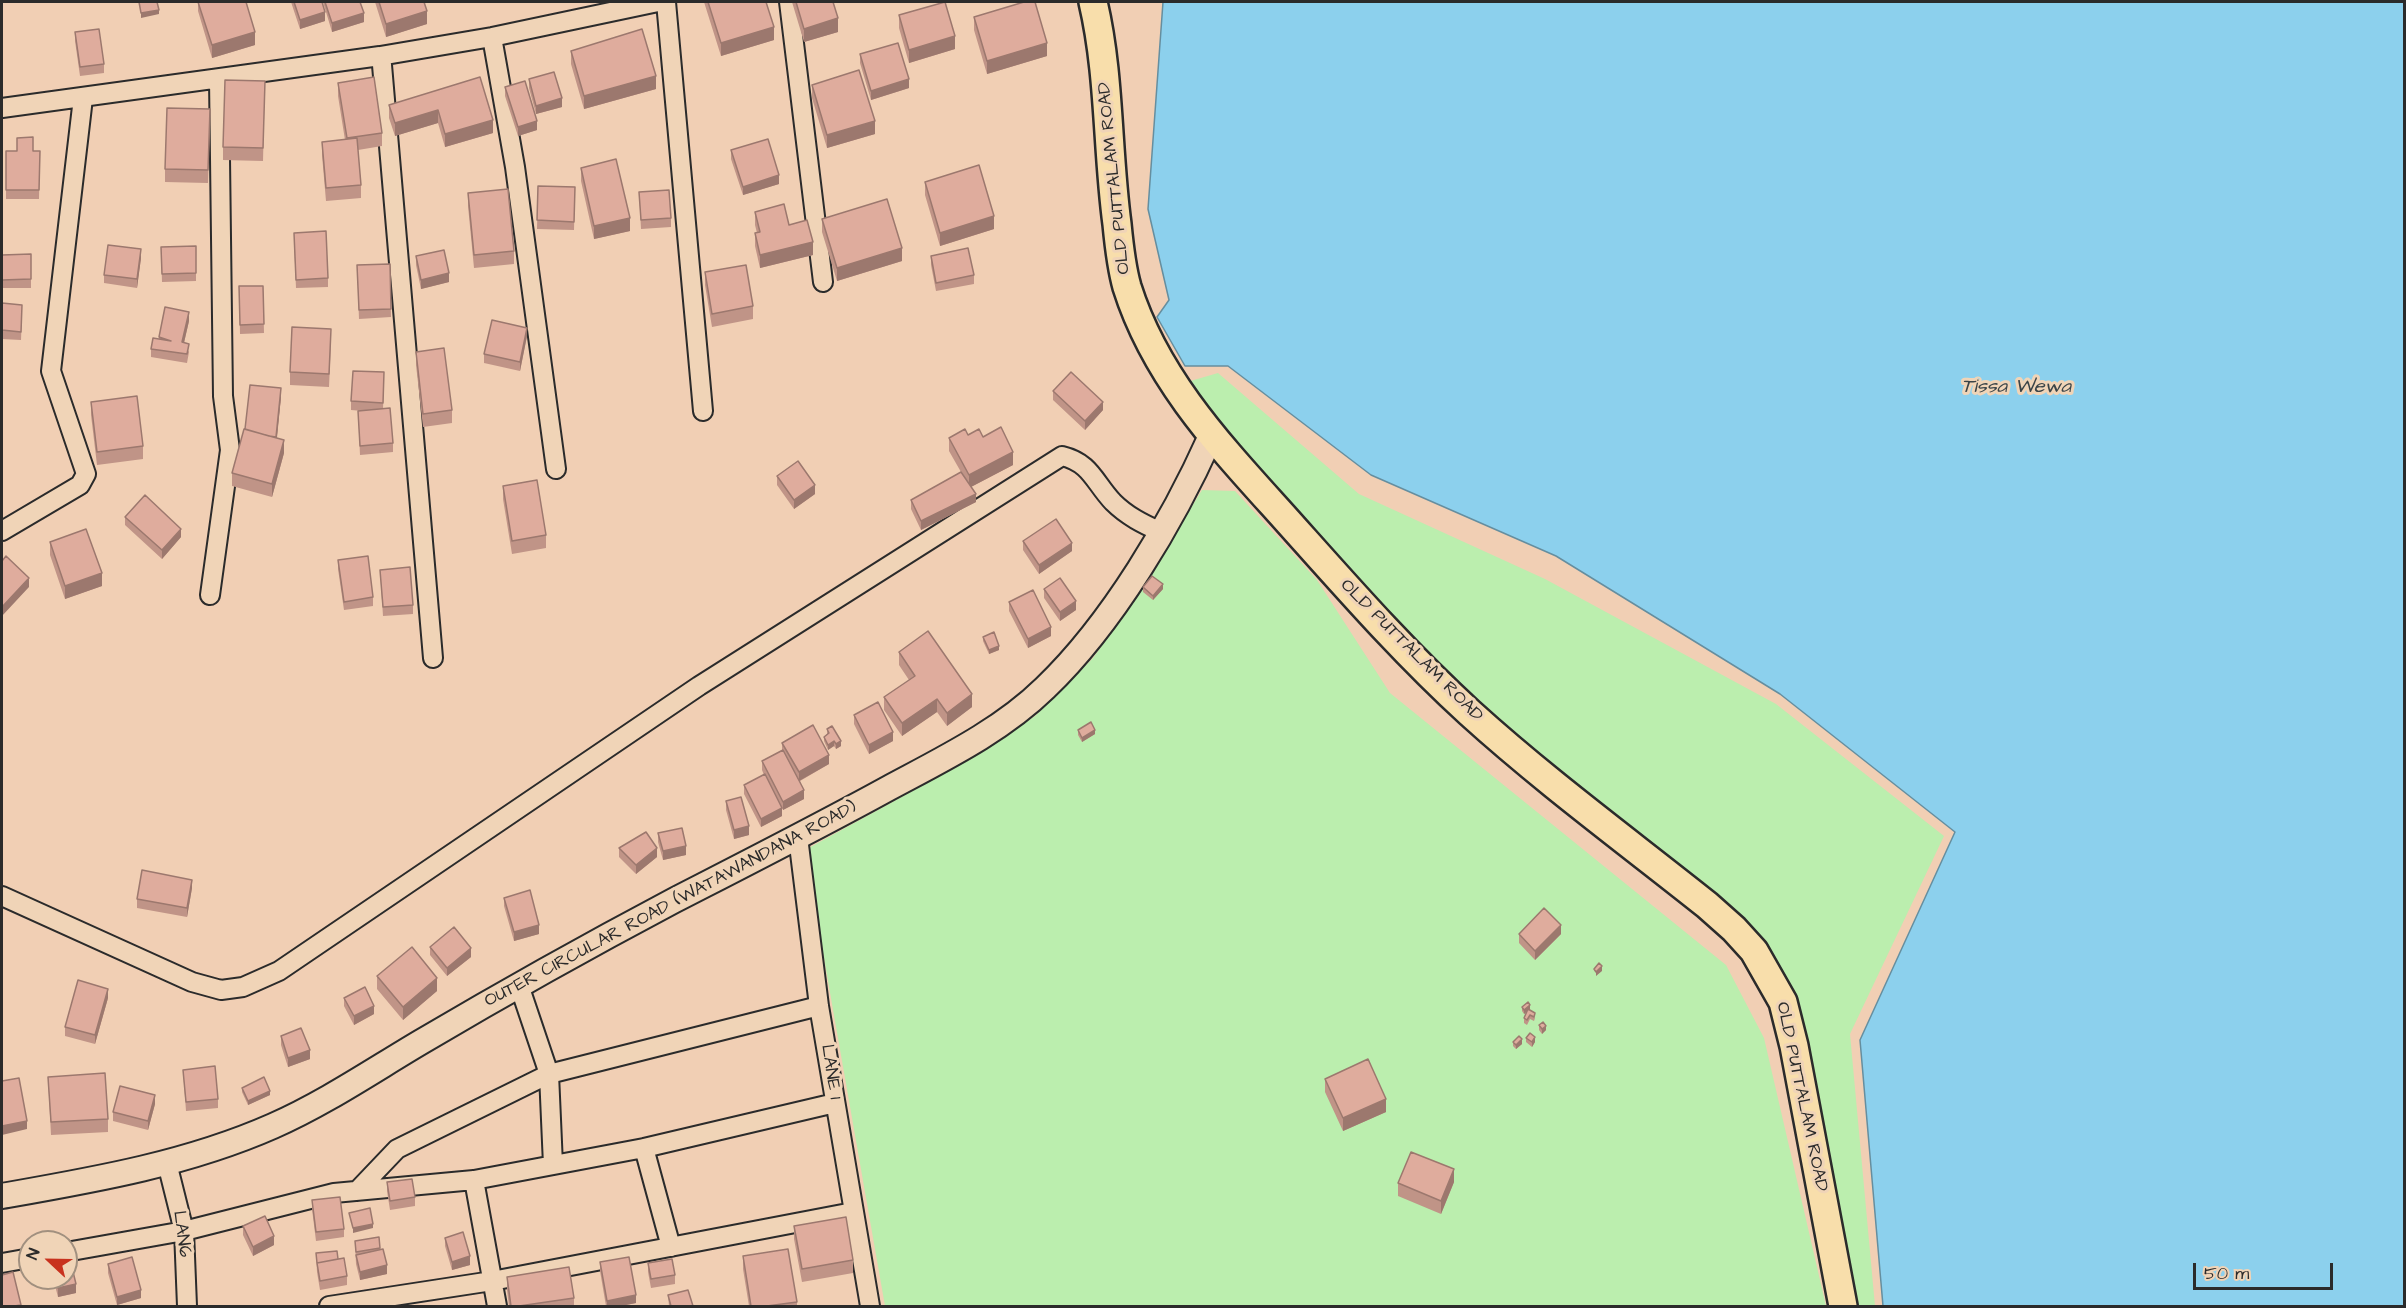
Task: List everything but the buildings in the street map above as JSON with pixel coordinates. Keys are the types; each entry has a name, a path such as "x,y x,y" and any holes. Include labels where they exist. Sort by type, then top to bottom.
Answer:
{"main road":[{"name":"OLD PUTTALAM ROAD","path":"1093,2 1100,38 1115,214 1126,284 1145,333 1163,369 1211,436 1424,670 1501,741 1707,905 1754,951 1783,1002 1796,1058 1843,1306"},
{"name":"OUTER CIRCULAR ROAD (WATAWANDANA ROAD)","path":"2,1196 115,1176 167,1162 272,1126 355,1082 519,985 613,933 798,837 965,746 1030,701 1067,666 1094,632 1161,532 1211,436"}],"street":[{"path":"2,108 380,56 492,37 658,2"},
{"path":"666,2 703,411"},
{"path":"789,2 824,282"},
{"path":"492,37 515,167 556,469"},
{"path":"380,56 433,658"},
{"path":"210,595 230,450 223,396 219,79"},
{"path":"2,531 80,485 86,474 51,371 83,98"},
{"path":"2,896 192,982 221,990 243,987 279,971 699,686 1062,456 1078,459 1128,516 1161,532"},
{"name":"LANE 1","path":"798,837 819,1006 870,1306"},
{"path":"519,985 549,1074 553,1165"},
{"path":"357,1191 397,1149 549,1074 819,1006"},
{"path":"78,1250 184,1231 334,1193 474,1180 644,1148 835,1103"},
{"path":"644,1148 671,1247"},
{"name":"LAN6","path":"167,1162 184,1231 187,1306"},
{"path":"474,1180 496,1306"},
{"path":"329,1306 492,1281 853,1212"},
{"path":"2,1263 18,1260"}],"green space":[{"path":"1218,373 1359,494 1545,579 1776,704 1944,836 1850,1034 1875,1306 1854,1306 1810,1057 1793,994 1489,720 1369,594 1224,430 1187,382"},
{"path":"1202,490 1235,491 1317,580 1390,693 1726,965 1764,1038 1826,1306 885,1306 805,850 969,760 1035,716 1093,658 1130,606"}],"water":[{"name":"Tissa Wewa","path":"1163,2 2404,2 2404,1306 1883,1306 1860,1040 1955,832 1780,694 1556,556 1371,475 1228,366 1185,366 1157,317 1169,300 1148,209"}]}
